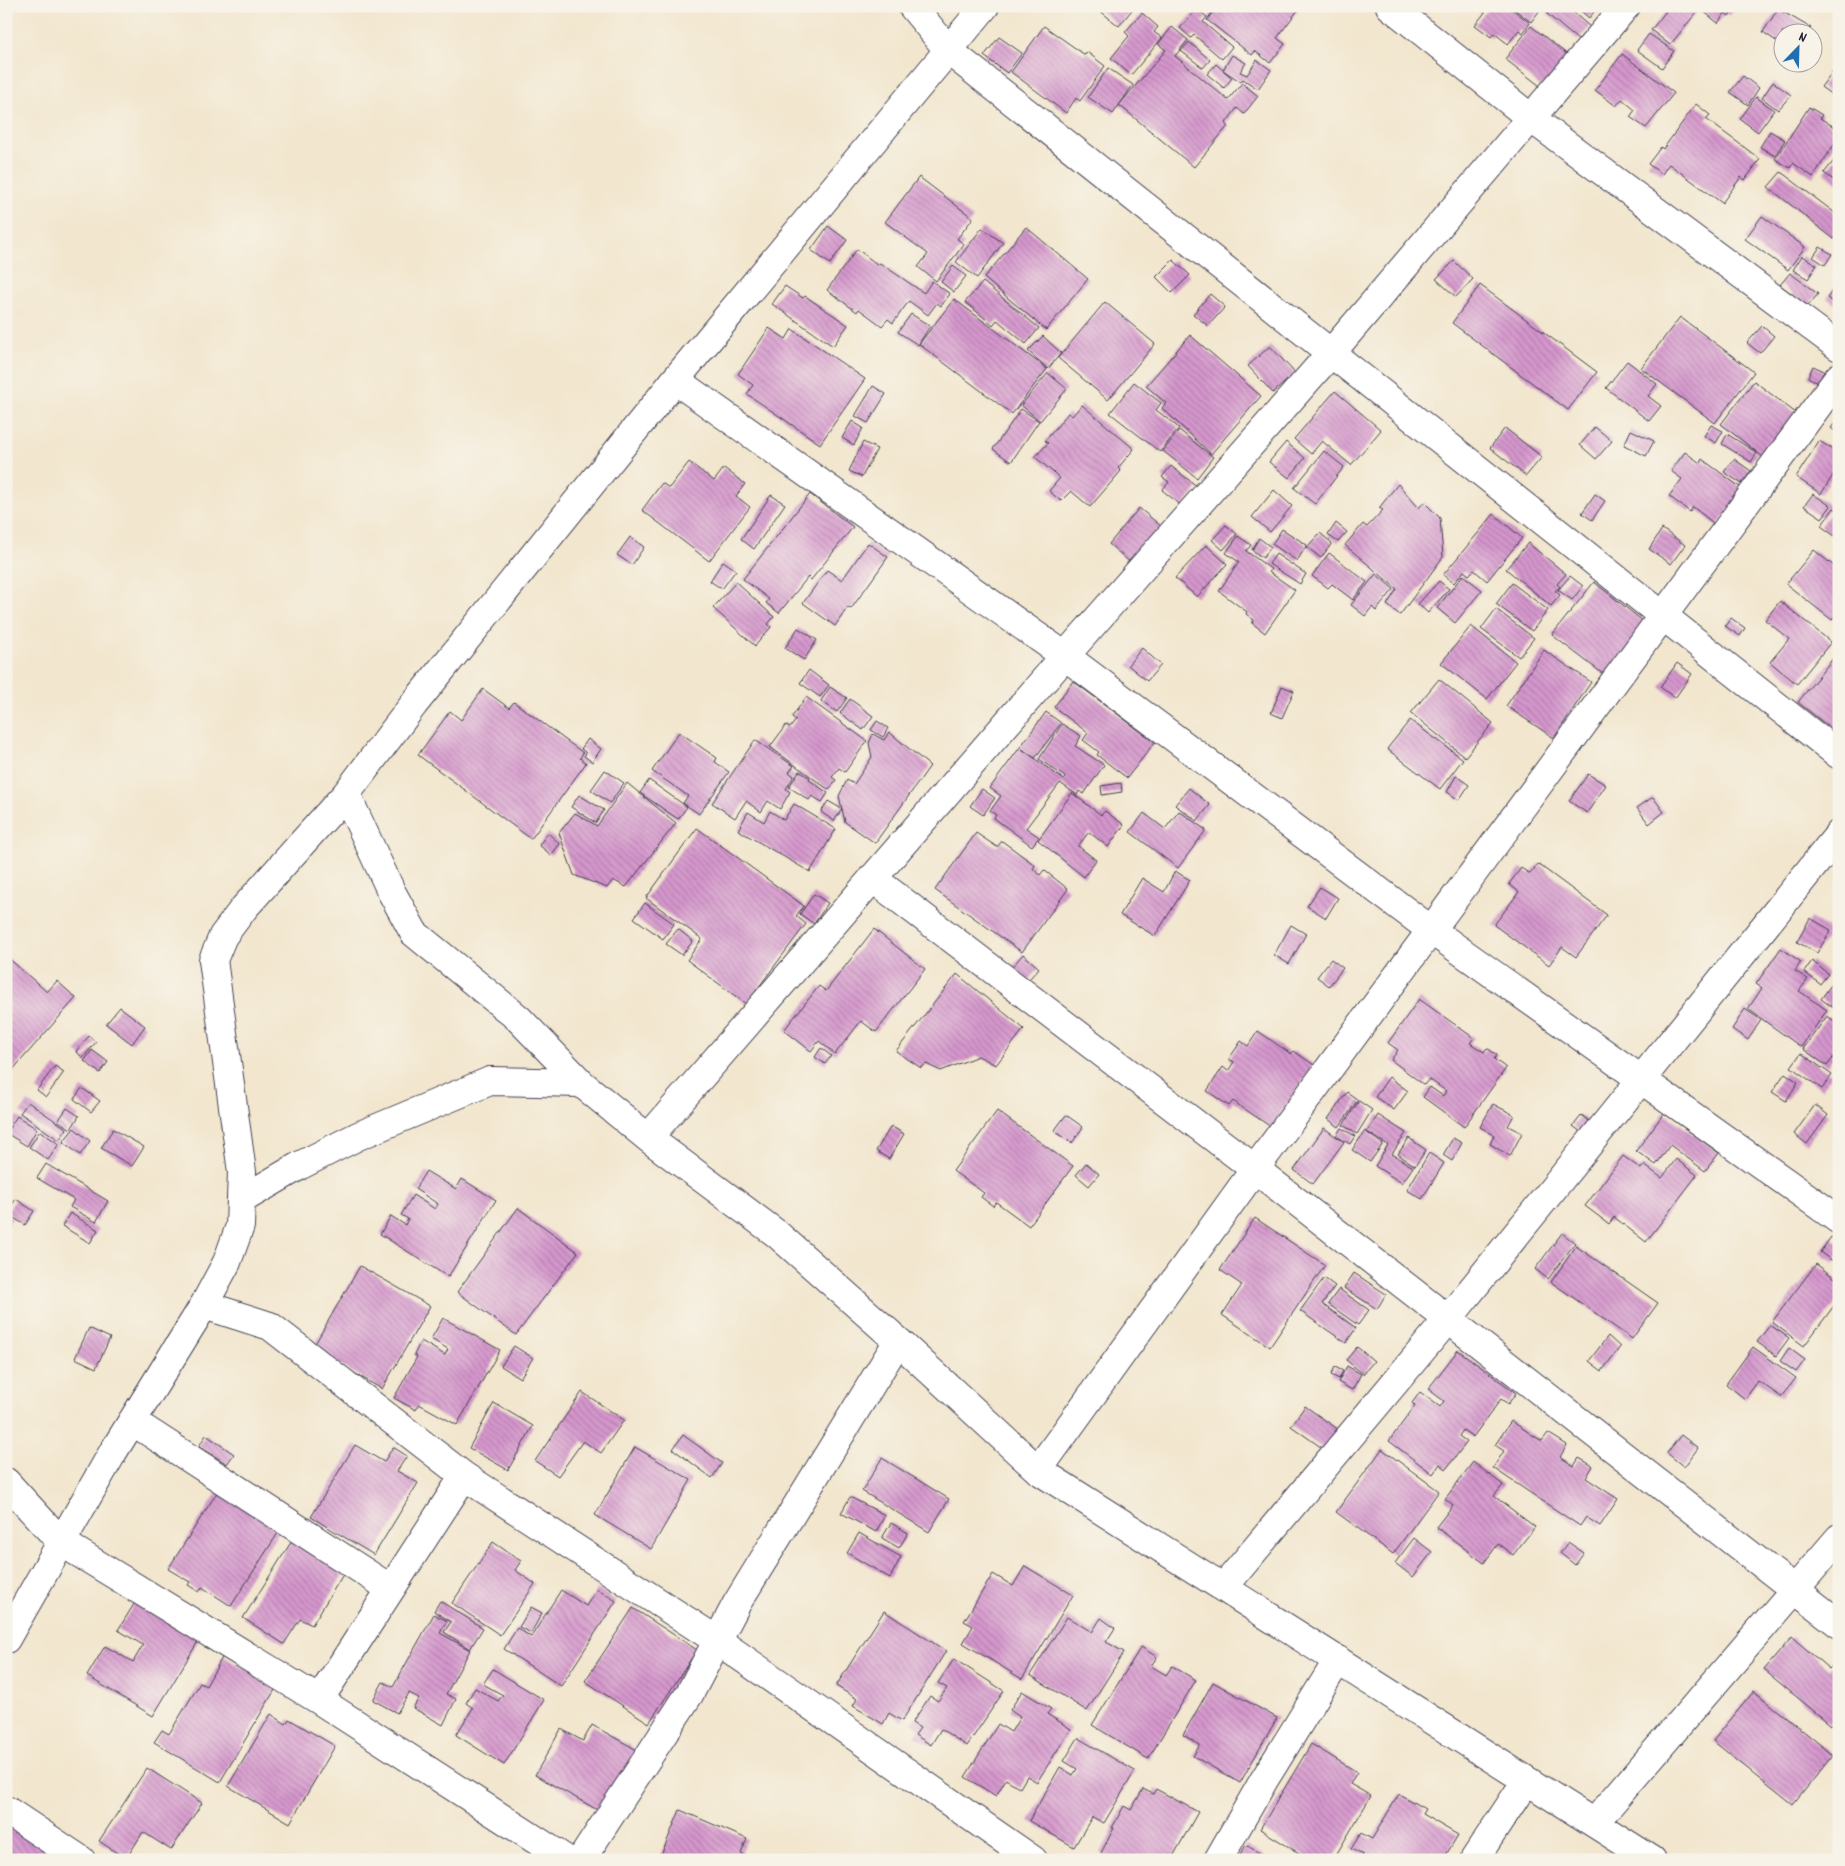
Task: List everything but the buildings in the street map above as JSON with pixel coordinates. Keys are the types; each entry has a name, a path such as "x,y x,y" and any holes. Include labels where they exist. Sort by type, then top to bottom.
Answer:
{"street":[{"path":"912,6 949,51 1839,755"},
{"path":"6,1639 132,1421 204,1304 227,1262 240,1226 242,1172 212,960 223,936 244,908 346,794 414,704 675,380 985,6"},
{"path":"1390,6 1532,119 1839,347"},
{"path":"648,1138 1065,656 1331,353 1532,119 1626,6"},
{"path":"1038,1470 1255,1169 1839,377"},
{"path":"675,380 1065,656 1431,930 1839,1220"},
{"path":"346,794 391,892 414,933 518,1018 582,1083 648,1138 777,1234 898,1341 1038,1470 1652,1860"},
{"path":"1223,1588 1448,1319 1839,834"},
{"path":"872,878 1255,1169 1839,1624"},
{"path":"242,1200 299,1166 358,1136 490,1081 582,1083"},
{"path":"204,1304 270,1326 464,1476 718,1640 1033,1860"},
{"path":"581,1860 690,1693 737,1603 898,1341"},
{"path":"132,1421 391,1589"},
{"path":"319,1700 464,1476"},
{"path":"6,1482 61,1542 319,1700 567,1860"},
{"path":"1594,1823 1839,1538"},
{"path":"1218,1860 1264,1780 1338,1660"},
{"path":"1474,1860 1526,1781"},
{"path":"6,1810 81,1860"}]}
